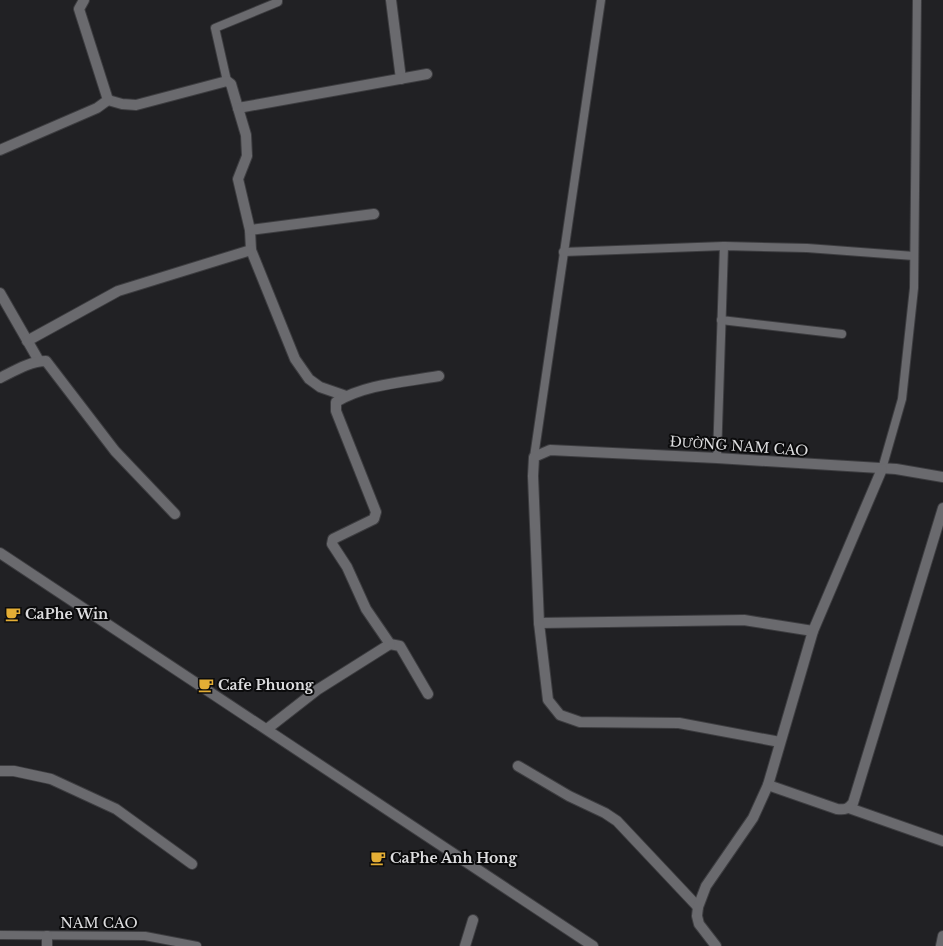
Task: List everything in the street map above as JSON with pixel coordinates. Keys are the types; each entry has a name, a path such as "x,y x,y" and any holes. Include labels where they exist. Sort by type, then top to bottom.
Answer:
{"street":[{"path":"84,0 79,9 108,100"},
{"path":"391,0 400,79"},
{"path":"238,108 427,74"},
{"path":"108,100 122,104 136,105 227,81 231,84 246,135 247,156 238,179 250,230 251,250 295,359 309,379 320,387 346,396"},
{"path":"0,150 97,108 108,100"},
{"path":"250,230 374,214"},
{"path":"27,341 118,291 251,250"},
{"path":"0,293 39,361"},
{"path":"0,378 39,361 46,361 115,451 175,514"},
{"path":"390,644 366,609 347,567 332,544 333,539 374,519 376,512 336,411 336,402 346,396 373,388 439,376"},
{"name":"ĐƯỜNG NAM CAO","path":"534,457 550,450 717,458 896,469 943,477"},
{"path":"534,457 533,476 539,623 548,700 560,715 580,722 679,724 780,742"},
{"path":"716,946 699,924 697,916 698,907 706,886 753,818 768,785 813,631 882,469"},
{"path":"768,785 820,804 844,810 849,808 853,803 943,508"},
{"path":"0,553 593,946"},
{"path":"539,623 744,620 813,631"},
{"path":"267,729 316,690 390,644 400,646 428,694"},
{"path":"518,766 569,796 617,820 698,907"},
{"path":"0,771 14,771 51,779 116,808 192,864"},
{"path":"849,808 943,841"},
{"path":"465,946 473,920"},
{"path":"47,936 47,946"},
{"path":"941,946 943,936"}],"lane":[{"path":"227,81 216,28 278,2 278,0"},
{"path":"534,457 601,0"},
{"path":"882,469 902,399 914,288 917,0"},
{"path":"563,252 724,246 807,248 914,256"},
{"path":"717,458 724,246"},
{"path":"721,320 842,334"},
{"name":"NAM CAO","path":"0,935 145,936 197,946"}],"place":[{"name":"CaPhe Win","path":"13,614"},
{"name":"Cafe Phuong","path":"206,685"},
{"name":"CaPhe Anh Hong","path":"378,858"}]}
